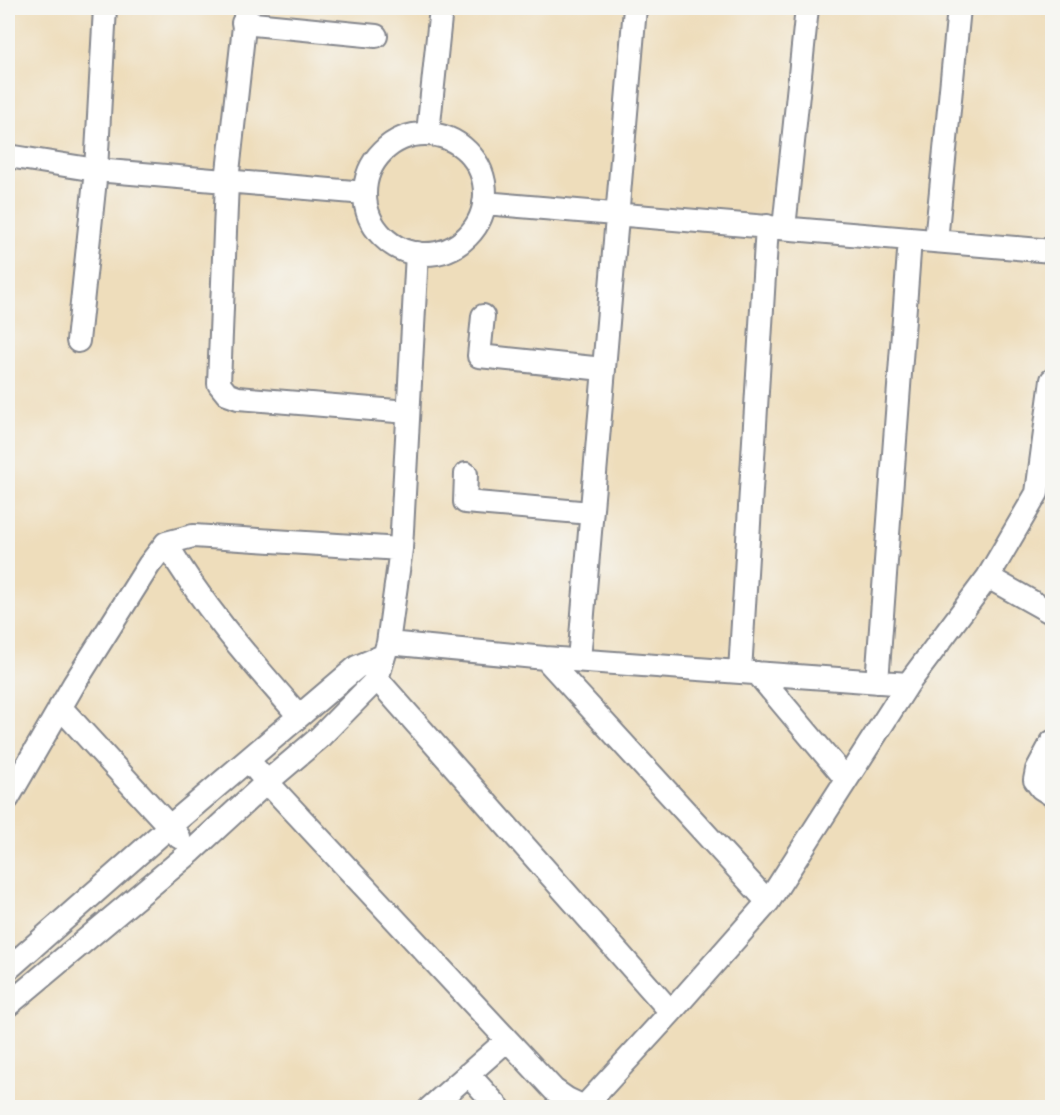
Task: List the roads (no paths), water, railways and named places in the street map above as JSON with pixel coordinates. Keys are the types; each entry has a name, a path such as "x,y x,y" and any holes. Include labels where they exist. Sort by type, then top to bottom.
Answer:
{"street":[{"path":"78,341 96,170 105,8"},
{"path":"428,133 441,8"},
{"path":"579,660 635,8"},
{"path":"807,8 775,227 748,672 846,779"},
{"path":"936,241 959,8"},
{"path":"376,36 244,16 227,181 219,384 227,394 238,398 408,412"},
{"path":"428,133 451,140 470,154 482,174 484,203 479,220 465,239 444,251 431,254 417,253 398,248 379,234 367,214 365,193 370,168 384,149 405,137 428,133"},
{"path":"8,156 96,170 365,193"},
{"path":"484,203 1053,251"},
{"path":"877,681 910,239"},
{"path":"8,1005 192,851 319,738 378,679 385,650 401,549 417,253"},
{"path":"483,316 479,356 603,369"},
{"path":"248,760 554,1090 583,1107 768,902 908,684 988,577 1037,493 1053,380"},
{"path":"466,474 465,502 591,513"},
{"path":"8,798 60,707 149,565 166,543 193,536 401,549"},
{"path":"166,543 181,569 229,635 300,716"},
{"path":"988,577 1053,613"},
{"path":"8,969 169,827 357,667 385,650 545,657 908,684"},
{"path":"545,657 768,902"},
{"path":"378,679 671,1012"},
{"path":"60,707 192,851"},
{"path":"1053,742 1037,770 1035,780 1041,789 1053,795"},
{"path":"430,1107 507,1040"},
{"path":"468,1074 499,1107"}]}
